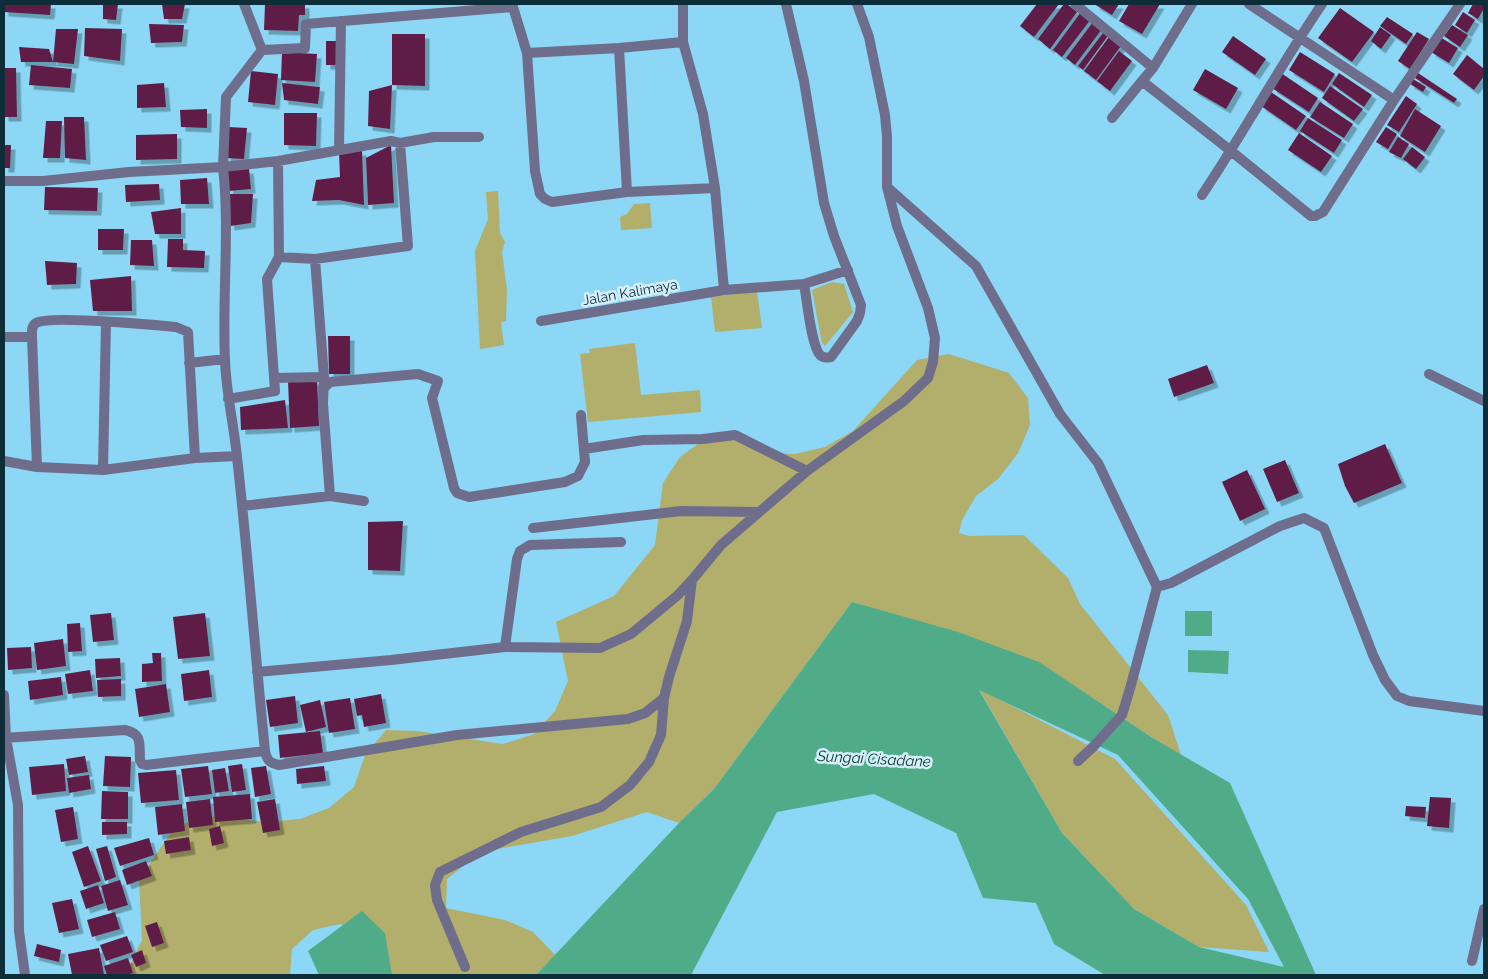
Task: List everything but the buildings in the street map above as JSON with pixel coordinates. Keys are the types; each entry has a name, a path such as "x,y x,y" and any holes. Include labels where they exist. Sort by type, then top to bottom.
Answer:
{"street":[{"path":"244,4 262,50"},
{"path":"683,4 683,42 703,114 715,188 724,290"},
{"path":"786,4 804,81 824,204 834,236 861,305 857,320 831,357 825,358 820,355 815,346 804,284"},
{"path":"257,672 505,648 600,648 631,634 678,595 721,545 759,512 807,471 904,401 928,378 933,362 934,338 928,308 897,226 887,187 885,115 869,37 857,4"},
{"path":"1075,4 1153,68"},
{"path":"1112,118 1153,68 1192,4"},
{"path":"1249,4 1394,100"},
{"path":"1202,195 1322,4"},
{"path":"1142,81 1311,216 1315,216 1323,212 1394,100 1460,4"},
{"path":"664,698 645,713 628,719 457,734 279,765 272,764 267,760 237,456 228,399 225,359 226,224 223,167 226,97 262,50 306,48 306,24 513,5 527,53 535,171 540,194 545,199 552,202 627,192 715,188"},
{"path":"339,150 341,21"},
{"path":"527,53 683,42"},
{"path":"619,48 627,192"},
{"path":"4,181 44,182 129,172 223,167 278,161 390,141 400,143 434,137 479,137"},
{"path":"279,258 315,259 408,246 400,143"},
{"path":"228,399 275,391 267,279 279,258 278,161"},
{"path":"887,187 976,266 1060,414 1098,463 1157,587 1122,715 1078,761"},
{"path":"315,259 330,496"},
{"name":"Jalan Kalimaya","path":"541,321 724,290 804,284 848,270"},
{"path":"37,467 32,337 33,326 35,323 43,320 176,326 188,332 195,458"},
{"path":"103,470 106,322"},
{"path":"4,337 32,337"},
{"path":"189,363 225,359"},
{"path":"274,378 330,382 418,374 438,381 432,398 454,488 457,494 469,497 565,482 578,476 585,462 581,415"},
{"path":"1429,374 1484,401"},
{"path":"584,449 643,440 703,439 735,436 807,471"},
{"path":"4,462 37,467 103,470 195,458 237,456"},
{"path":"242,506 330,496 364,501"},
{"path":"533,528 681,511 759,512"},
{"path":"1157,587 1171,583 1280,526 1304,518 1324,528 1373,655 1385,680 1397,696 1409,701 1484,711"},
{"path":"505,648 517,559 520,551 530,545 620,542"},
{"path":"466,967 437,900 435,886 440,872 521,832 600,807 630,786 649,762 661,735 664,698 669,676 687,621 692,580"},
{"path":"4,695 5,738 18,805 19,931 25,975"},
{"path":"5,738 125,730 138,736 140,760 142,764 146,765 265,751"},
{"path":"1472,962 1484,909"}],"shaded area":[{"path":"498,191 500,233 505,242 502,252 507,290 506,321 501,322 504,345 480,349 475,251 488,219 486,192"},
{"path":"650,203 652,228 621,230 620,217 627,214 634,204"},
{"path":"832,282 844,284 853,312 825,346 822,343 812,290"},
{"path":"757,291 762,328 715,332 711,297"},
{"path":"635,343 641,395 700,390 701,412 588,422 580,354 590,353 589,349"},
{"path":"949,354 1009,373 1028,398 1030,425 1018,453 998,479 976,496 962,520 959,533 969,536 1024,535 1068,578 1080,604 1168,715 1181,755 1038,662 852,602 714,789 679,823 647,812 572,836 497,849 468,862 447,879 446,908 505,920 533,932 555,955 536,975 387,975 389,954 366,934 340,924 313,930 292,949 290,975 107,975 129,967 142,940 139,879 175,827 206,816 267,822 300,819 329,808 354,787 365,755 386,730 417,731 503,744 534,734 555,711 568,681 556,622 614,596 655,545 663,483 680,457 706,438 738,436 765,453 795,454 825,447 853,431 917,360"},
{"path":"979,689 1115,759 1246,905 1269,952 1199,947 1134,909 1062,833"}],"water":[{"name":"Sungai Cisadane","path":"852,602 958,632 1039,662 1151,737 1230,783 1316,975 1105,975 1054,944 1036,903 983,898 956,833 874,794 777,812 691,975 536,975 679,823 714,789","holes":["979,690 1118,755 1248,899 1284,967 1199,947 1134,909 1062,833"]},
{"path":"1185,611 1212,611 1212,636 1185,636"},
{"path":"1188,650 1229,651 1228,674 1188,672"},
{"path":"362,911 385,933 392,975 319,975 308,951"}]}
